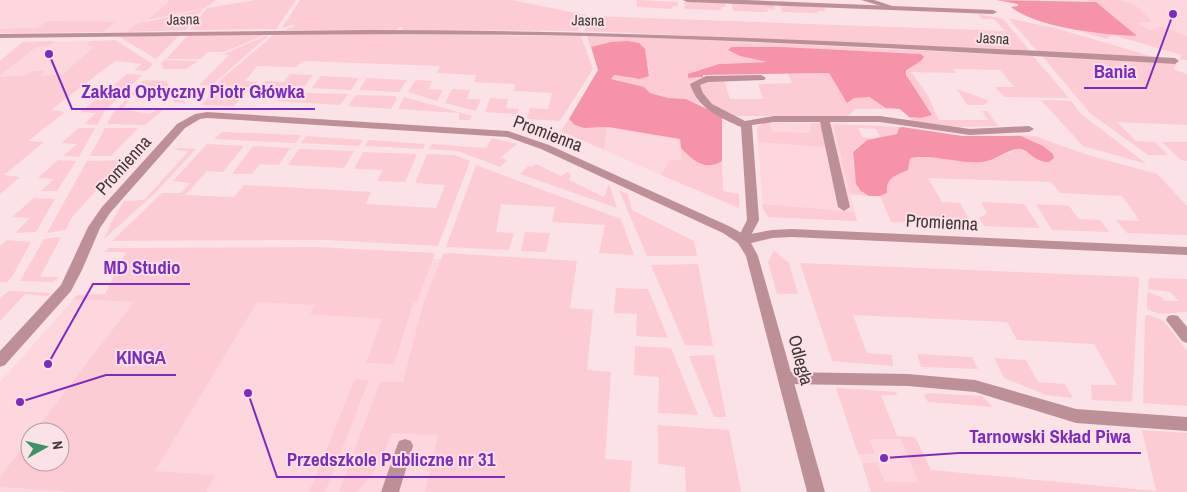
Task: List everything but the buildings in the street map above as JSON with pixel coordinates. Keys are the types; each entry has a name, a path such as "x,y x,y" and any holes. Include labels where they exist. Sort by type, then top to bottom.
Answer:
{"street":[{"path":"687,0 888,6 992,12"},
{"path":"865,0 888,6"},
{"name":"Jasna","path":"0,36 276,32 678,36 1175,61"},
{"path":"761,78 706,79 695,84 702,101 709,108 747,126 763,120 880,119 970,132 1029,129"},
{"name":"Promienna","path":"0,361 66,288 76,270 94,227 106,210 181,126 198,116 265,118 508,134 563,155 727,230 743,240 772,234 792,233 1187,251"},
{"path":"824,119 844,207"},
{"path":"743,240 753,220 747,126"},
{"name":"Odległa","path":"743,240 752,256 816,492"},
{"path":"1173,320 1187,338"},
{"path":"786,378 908,380 975,386 1076,416 1187,424"},
{"path":"390,492 405,446"}],"shaded area":[{"path":"0,0 169,0 168,3 144,22 136,24 126,32 0,33"},
{"path":"169,0 216,0 205,8 147,20 168,3"},
{"path":"255,0 296,0 276,29 190,30 207,8"},
{"path":"300,0 512,0 586,15 578,31 402,30 403,27 399,27 397,30 284,30 296,26 292,25 282,28"},
{"path":"637,0 678,2 678,6 672,6 672,9 637,7"},
{"path":"996,0 1096,2 1137,36 1089,32 1053,25 1022,14 1011,7 1018,6 1018,4"},
{"path":"1084,0 1117,0 1130,3 1139,8 1152,22 1137,23 1148,30 1158,30 1155,27 1162,27 1187,36 1187,60 1179,60 1182,55 1112,35 1107,39 1078,31 1136,36 1096,2"},
{"path":"1094,0 1187,0 1187,52"},
{"path":"684,2 725,3 726,7 721,7 721,10 685,9"},
{"path":"732,3 774,5 775,10 767,9 768,12 733,11"},
{"path":"780,5 823,6 826,11 817,11 818,13 782,12"},
{"path":"203,9 186,30 126,32 136,24"},
{"path":"978,14 1003,19 1030,51 584,31 592,16 1005,31 994,19 982,19"},
{"path":"1008,18 1055,28 1154,57 1038,52"},
{"path":"48,21 115,22 102,32 0,33 0,29 37,28"},
{"path":"267,34 224,52 208,52 200,59 166,59 188,35"},
{"path":"270,34 211,86 199,85 229,55 213,54 224,54"},
{"path":"275,34 581,36 593,69 560,121 527,119 530,108 548,109 552,93 514,91 515,84 474,82 476,75 437,73 440,66 302,61 296,67 257,66 245,81 257,82 253,87 217,86 220,80"},
{"path":"118,36 179,36 156,59"},
{"path":"587,36 1033,56 1069,98 1004,97 995,87 1014,87 1000,70 954,69 956,73 911,72 927,94 939,120 988,120 982,111 987,111 998,126 958,127 913,122 909,117 921,118 932,115 906,75 909,69 923,60 916,53 731,47 728,48 740,56 768,62 719,64 705,70 693,72 696,79 703,77 705,81 724,80 730,99 763,99 758,84 792,83 788,74 829,73 847,102 860,96 870,98 891,109 856,109 848,116 735,116 686,99 668,98 650,93 643,87 611,79 613,75 635,79 649,76 649,65 645,60 647,54 626,42 615,42 591,47 591,50"},
{"path":"115,40 153,64 146,71 134,70 142,64 115,61 51,110 65,112 28,141 44,142 4,175 20,177 0,194 0,77 24,76 31,71 45,71 40,76 62,75 94,47 86,45 91,41"},
{"path":"54,41 48,46 36,47 0,75 0,61 23,42"},
{"path":"103,41 61,82 0,114 0,61 23,42"},
{"path":"627,41 639,43 645,49 649,76 640,79 614,75 611,79 644,87 650,93 668,98 686,99 722,116 722,161 710,165 700,163 681,148 680,139 608,127 584,128 575,125 569,119 598,70 591,47 611,42"},
{"path":"731,47 781,47 921,54 924,57 923,59 906,71 906,75 932,115 921,118 909,117 900,109 886,108 869,97 854,98 847,103 829,73 703,75 703,77 688,78 688,74 719,64 767,62 740,56 728,50"},
{"path":"1043,57 1177,64 1173,69 1187,74 1187,125 1117,122 1136,141 1155,142 1168,155 1148,155 1091,114"},
{"path":"164,60 198,61 186,69 164,69 161,64"},
{"path":"127,74 142,75 121,95 102,95"},
{"path":"290,74 313,75 303,88 260,88 266,81 284,82"},
{"path":"321,76 359,78 351,90 312,88"},
{"path":"367,78 407,80 399,92 359,90"},
{"path":"144,80 166,81 177,97 187,103 174,102 172,93 141,88 134,95 130,95"},
{"path":"416,80 432,81 429,89 443,90 437,101 408,92"},
{"path":"217,89 248,90 234,106 201,105"},
{"path":"452,89 470,90 467,99 481,99 476,111 445,103"},
{"path":"957,89 989,100 984,105 967,105"},
{"path":"304,93 348,94 340,105 276,101"},
{"path":"356,95 395,96 397,98 391,109 348,106"},
{"path":"404,97 472,116 470,120 459,120 459,113 398,109"},
{"path":"490,98 508,99 506,108 519,109 517,114 485,112"},
{"path":"97,99 116,100 104,112 97,125 84,124 96,113 80,112"},
{"path":"1041,100 1071,101 1082,115 1147,164 1083,146"},
{"path":"125,101 129,101 122,109 150,114 157,109 165,108 145,125 107,124 112,114"},
{"path":"569,119 587,127 607,127 604,150 561,131"},
{"path":"763,123 769,123 773,132 810,133 811,123 820,123 826,147 758,142 757,128"},
{"path":"769,123 833,124 857,221 769,217 765,214 763,209 757,128 759,125"},
{"path":"833,124 902,127 899,128 897,134 881,138 876,129 858,128 862,137 873,138 860,145 852,155 857,183 861,190 869,196 850,194"},
{"path":"607,127 681,139 681,160 670,159 661,175 604,150"},
{"path":"79,128 95,128 79,157 63,156 77,144 61,143"},
{"path":"105,128 138,128 111,156 90,156"},
{"path":"899,128 962,136 1021,136 1043,146 1053,154 1054,158 1049,162 1039,160 1022,149 1018,149 982,162 964,162 929,157 910,158 908,170 890,180 887,193 880,196 869,196 861,191 856,184 853,152 867,140 897,134"},
{"path":"222,132 301,135 296,143 214,139"},
{"path":"1013,135 1034,136 1091,156 1157,174 1187,206 1187,235 1127,233 1116,220 1140,221 1122,196 1060,193 1051,182 928,178 942,202 960,203 972,225 891,222 880,196 887,193 888,183 892,177 908,170 910,158 943,157 980,162 989,161 1018,149 1029,153 1036,142"},
{"path":"306,136 363,140 359,146 301,143"},
{"path":"492,138 517,144 501,157 507,160 500,167 458,151 429,149 432,144 486,148"},
{"path":"368,140 425,144 423,149 365,146"},
{"path":"1162,142 1187,142 1187,161 1181,160"},
{"path":"207,144 244,146 223,172 207,171 185,195 234,197 244,185 371,192 366,204 436,208 445,185 415,183 427,154 454,155 470,161 438,246 327,240 112,241 162,193 181,193 190,183 173,181"},
{"path":"253,146 290,148 279,165 260,164 252,174 232,174"},
{"path":"178,148 196,149 154,194 104,239 124,201 144,200 189,151 176,150"},
{"path":"681,148 690,157 705,165 716,164 722,161 723,191 739,194 739,208 661,175 670,159 681,160"},
{"path":"299,149 354,151 344,168 288,165"},
{"path":"363,152 417,154 405,182 377,181 383,170 354,169"},
{"path":"58,160 76,161 57,191 41,191 54,179 38,178"},
{"path":"124,160 73,216 65,230 47,233 87,161"},
{"path":"536,164 561,176 568,172 571,174 569,180 604,197 609,184 617,208 520,174 528,166 532,167"},
{"path":"476,165 621,219 634,255 599,253 605,225 552,222 555,207 501,204 496,232 514,233 509,250 446,247"},
{"path":"619,190 628,194 632,210 694,241 697,256 647,256"},
{"path":"34,198 55,199 36,232 15,233 30,218 12,217"},
{"path":"981,202 1024,204 1040,228 984,226 979,218 987,213"},
{"path":"762,204 854,212 857,221 769,217"},
{"path":"1036,204 1069,206 1079,219 1100,220 1109,232 1052,230"},
{"path":"525,232 550,233 546,252 521,251"},
{"path":"61,237 40,277 60,277 53,282 20,281 44,239"},
{"path":"7,240 31,242 12,277 7,282 0,282 0,246"},
{"path":"316,247 435,253 417,302 413,303 394,364 366,363 382,319 310,314 315,305 257,302 155,471 215,475 206,492 75,492 0,487 0,477 20,451 20,472 70,472 70,422 42,422 134,302 74,299 77,295 105,294 126,252 104,252 109,248"},
{"path":"774,251 789,263 798,294 777,294 768,262"},
{"path":"443,254 577,261 570,308 593,310 587,370 611,372 605,459 632,461 630,492 425,492 438,435 392,433 369,479 357,492 339,492 380,382 403,382 424,301"},
{"path":"434,259 458,259 459,423 444,492 0,492 0,382 74,299"},
{"path":"800,263 1139,277 1132,402 1092,400 1091,385 1117,385 1094,344 1017,340 1007,322 853,315 867,353 892,355 893,366 832,361"},
{"path":"698,264 713,346 685,345 651,265"},
{"path":"1149,278 1187,279 1187,312 1159,314 1147,309 1147,292 1161,297 1165,301 1179,301 1170,292 1148,289"},
{"path":"616,288 648,289 668,338 636,336 637,314 614,313"},
{"path":"9,291 50,293 48,296 25,294 0,321 0,298"},
{"path":"1149,315 1164,321 1187,351 1187,406 1143,403 1145,316"},
{"path":"635,346 671,348 698,415 658,413 659,377 634,375"},
{"path":"917,354 972,357 978,369 921,367"},
{"path":"714,355 726,417 714,417 689,356"},
{"path":"994,358 1026,360 1038,382 1065,384 1073,398 1046,395 1004,378"},
{"path":"355,379 369,380 325,492 309,492"},
{"path":"836,388 897,392 896,395 881,395 897,436 915,437 931,470 1156,491 1142,430 1187,433 1187,492 871,492 862,463 878,463 885,482 918,482 901,439 870,439 875,454 858,454"},
{"path":"928,393 982,396 993,407 928,402 924,396"},
{"path":"658,425 729,430 741,492 686,492 685,467 658,464"},
{"path":"870,439 901,439 919,482 885,482 878,463 862,463 858,454 875,454"}],"place":[{"name":"Bania","path":"1173,14"},
{"name":"Zakład Optyczny Piotr Główka","path":"49,54"},
{"name":"MD Studio","path":"48,364"},
{"name":"Przedszkole Publiczne nr 31","path":"248,393"},
{"name":"KINGA","path":"20,402"},
{"name":"Tarnowski Skład Piwa","path":"884,458"}]}
